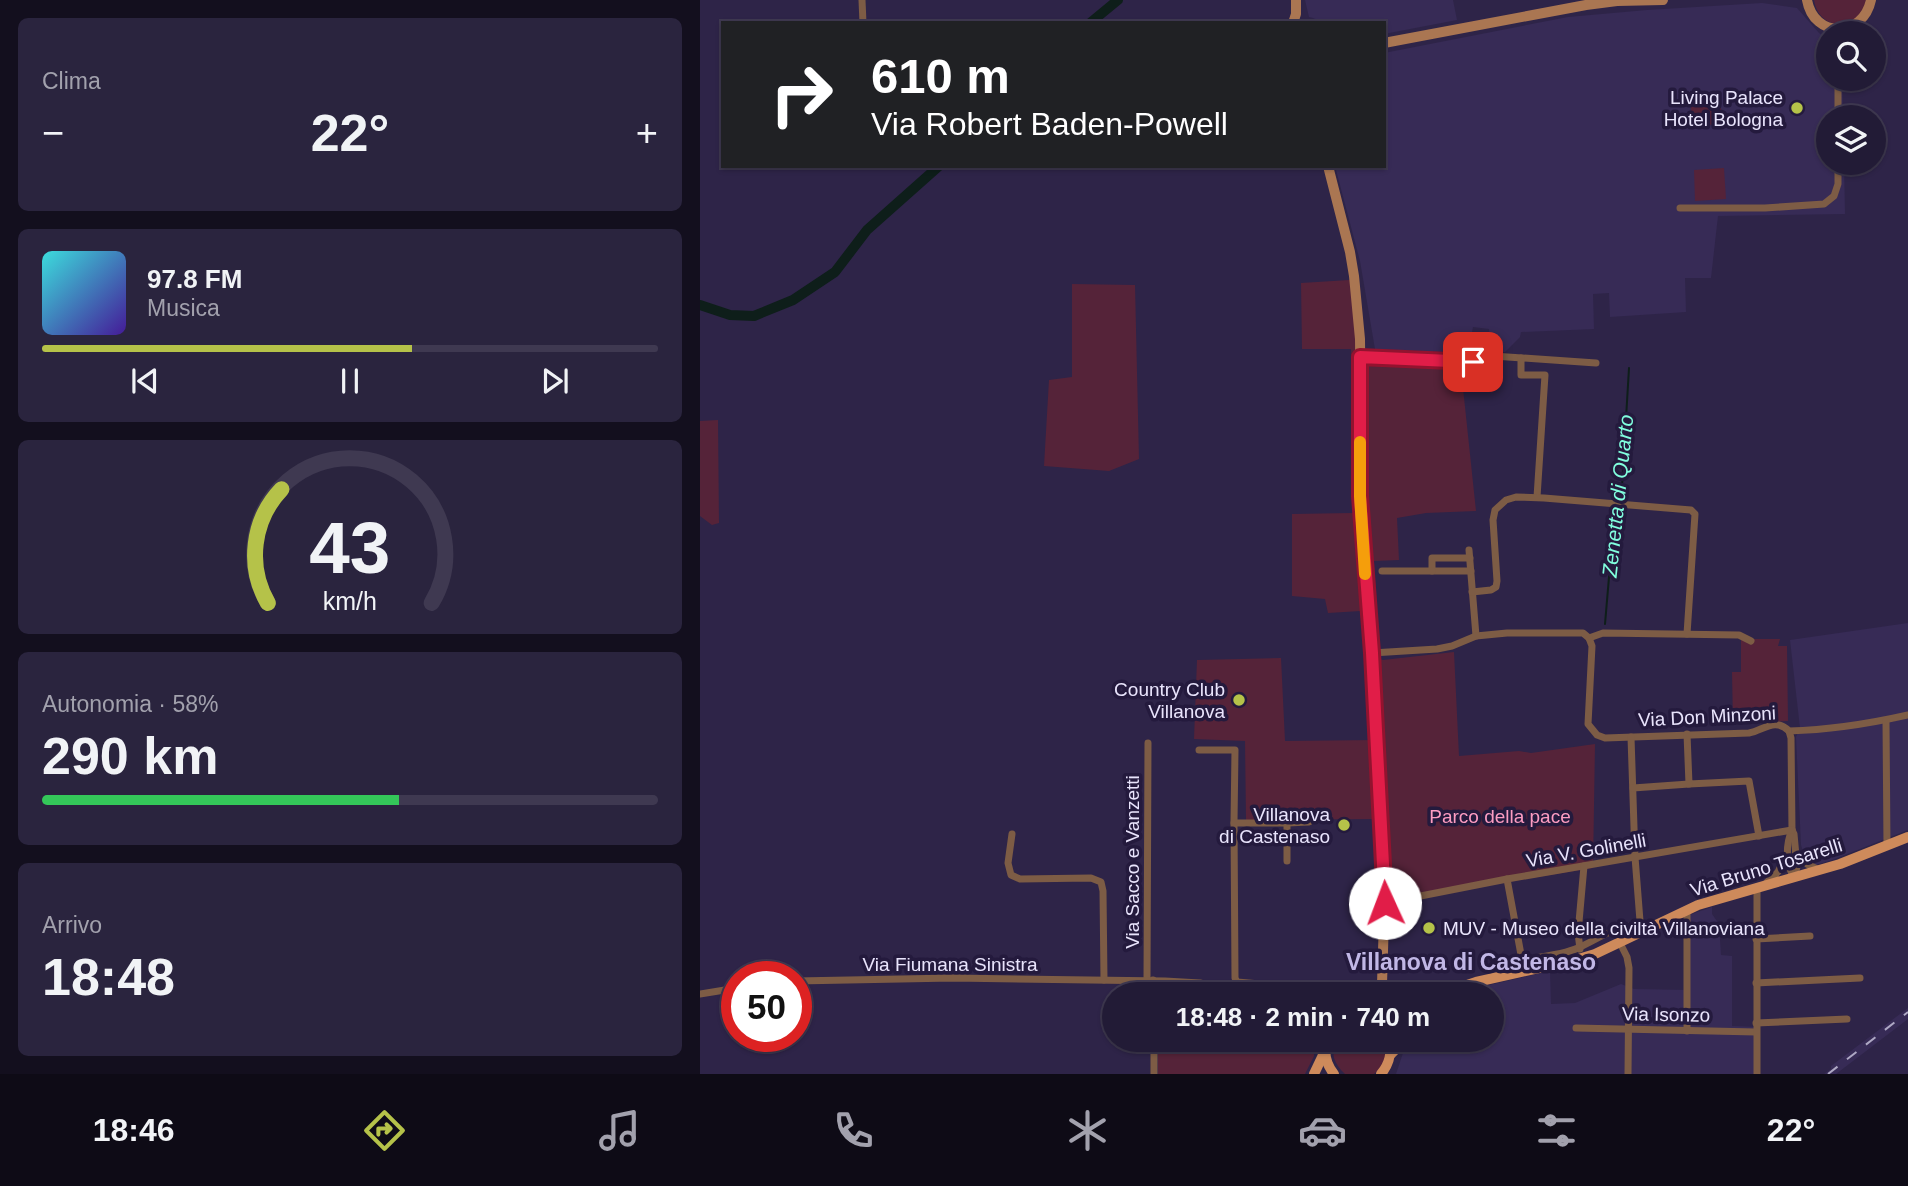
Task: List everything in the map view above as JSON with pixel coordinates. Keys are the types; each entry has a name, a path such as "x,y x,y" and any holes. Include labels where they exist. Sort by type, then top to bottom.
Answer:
{"main road":[{"path":"1386,43 1586,5 1663,0"},
{"path":"1795,0 1807,2 1818,21"},
{"path":"1859,21 1874,1"},
{"path":"1293,21 1296,2"},
{"path":"1296,2 1305,21"},
{"path":"1328,168 1354,276 1360,357 1360,496 1372,653 1385,903 1382,982"},
{"name":"Via Bruno Tosarelli","path":"1501,982 1581,953 1620,943 1633,930 1687,909 1819,870 1908,837"},
{"path":"1376,982 1382,961"},
{"path":"1314,1074 1322,1052"},
{"path":"1326,1052 1327,1062 1334,1074"},
{"path":"1382,1073 1391,1054"}],"street":[{"path":"862,0 863,21"},
{"path":"1680,208 1765,208 1824,204 1835,196 1838,175"},
{"path":"1360,357 1473,362 1493,356 1596,363"},
{"path":"1521,358 1521,375 1545,375 1537,497"},
{"path":"1472,592 1496,587 1493,520 1495,510 1506,500 1537,497 1691,510 1695,514 1687,634"},
{"path":"1432,571 1432,558 1469,554 1476,636"},
{"path":"1382,571 1471,571"},
{"path":"1372,653 1437,649 1476,636 1507,633 1739,635 1751,641"},
{"name":"Via Don Minzoni","path":"1586,635 1592,646 1587,717 1591,730 1605,738 1749,733 1777,724 1789,732 1828,730 1908,715"},
{"path":"1371,638 1390,651"},
{"path":"1885,721 1887,846"},
{"path":"1789,732 1794,834 1792,851 1797,867 1794,877"},
{"path":"1687,734 1689,784"},
{"path":"1631,737 1635,857"},
{"name":"Via Sacco e Vanzetti","path":"1148,743 1150,980"},
{"path":"1199,750 1236,750 1234,823 1237,982"},
{"path":"1633,788 1749,781 1759,835"},
{"path":"1234,823 1309,822"},
{"path":"1287,823 1287,861"},
{"name":"Via V. Golinelli","path":"1385,903 1792,830"},
{"path":"1012,834 1008,863 1011,875 1020,879 1091,878 1101,882 1104,980"},
{"path":"1792,851 1819,870"},
{"path":"1757,1074 1756,939 1761,886 1778,872 1792,851"},
{"name":"Via Bruno Tosarelli","path":"1507,880 1522,960 1581,953 1605,934 1633,930 1640,921 1635,857"},
{"path":"1581,953 1578,933 1584,866"},
{"path":"1687,909 1687,1031"},
{"path":"1756,939 1810,936"},
{"path":"1620,943 1629,968 1628,1074"},
{"name":"Via Fiumana Sinistra","path":"812,981 953,978 1183,982"},
{"path":"1756,983 1860,978"},
{"path":"700,994 721,991"},
{"name":"Via Isonzo","path":"1576,1028 1687,1031 1756,1028 1847,1019"},
{"path":"1154,1052 1154,1074"}],"shaded area":[{"path":"1305,0 1453,0 1457,20 1386,34 1386,21 1320,21 1309,17"},
{"path":"1762,3 1797,8 1816,30 1816,91 1842,91 1843,105 1816,105 1816,175 1844,175 1845,214 1718,216 1711,278 1685,278 1686,312 1610,317 1609,293 1593,294 1594,329 1521,332 1520,337 1505,352 1491,352 1489,329 1473,327 1468,353 1375,349 1360,261 1336,168 1386,168 1386,53 1568,17"},
{"path":"1908,623 1908,830 1816,865 1806,860 1801,845 1796,737 1800,728 1790,640"},
{"path":"1712,907 1712,914 1719,924 1721,955 1732,956 1732,1026 1760,1027 1760,1074 1396,1074 1404,1052 1504,1052 1502,982 1550,971 1551,1004 1575,1003 1621,984 1634,989 1689,990 1689,915"},
{"path":"1908,1008 1908,1019 1836,1074 1824,1074 1831,1066"}],"green space":[{"path":"1814,0 1866,0 1863,11 1852,21 1829,21 1818,11"},
{"path":"1720,93 1722,124 1692,126 1690,95"},
{"path":"1724,168 1726,199 1695,201 1694,170"},
{"path":"1355,280 1362,356 1495,366 1487,383 1463,388 1476,511 1426,513 1397,518 1399,560 1374,561 1377,610 1328,613 1325,599 1292,596 1292,514 1353,513 1351,349 1302,349 1301,283"},
{"path":"1072,284 1135,285 1139,459 1109,471 1044,466 1049,380 1072,377"},
{"path":"718,420 719,523 712,525 700,516 700,421"},
{"path":"1741,639 1780,639 1778,646 1787,646 1788,721 1733,724 1732,672 1741,672"},
{"name":"Parco della pace","path":"1454,652 1459,756 1519,751 1531,753 1595,744 1593,868 1386,902 1384,819 1246,820 1245,741 1194,739 1197,660 1281,658 1285,741 1376,740 1373,657 1383,660"},
{"path":"1158,1052 1314,1052 1305,1074 1158,1074"},
{"path":"1333,1052 1385,1052 1383,1063 1374,1074 1345,1074 1334,1058"}],"waterway":[{"path":"1092,21 1118,0"},
{"path":"700,305 730,315 754,316 793,300 835,272 867,230 937,168"},
{"name":"Zenetta di Quarto","path":"1615,502 1622,486 1629,368"},
{"name":"Zenetta di Quarto","path":"1605,624 1615,507"}],"railway":[{"path":"1828,1074 1908,1012"}],"slow traffic":[{"path":"1360,442 1365,574"}],"place":[{"name":"Living Palace Hotel Bologna","path":"1797,108"},
{"name":"Country Club Villanova","path":"1239,700"},
{"name":"Villanova di Castenaso","path":"1344,825"},
{"name":"MUV - Museo della civiltà Villanoviana","path":"1429,928"}],"district":[{"name":"Villanova di Castenaso","path":"1471,962"}],"route":[{"path":"1385,903 1372,653 1360,496 1360,357 1473,362"}]}
